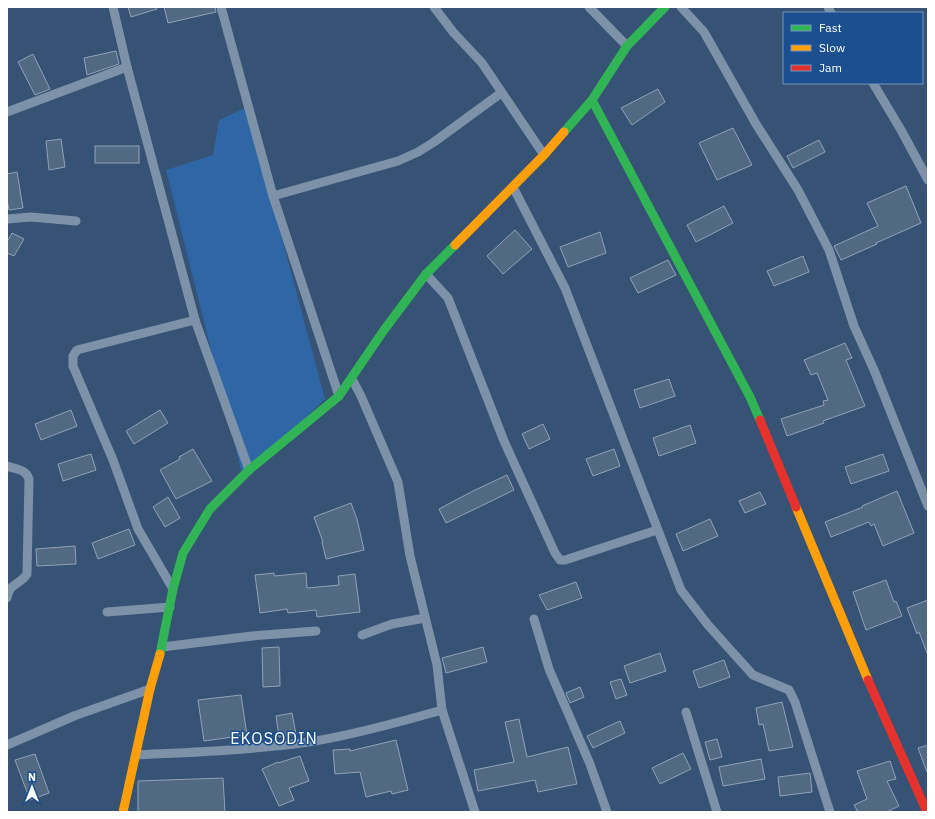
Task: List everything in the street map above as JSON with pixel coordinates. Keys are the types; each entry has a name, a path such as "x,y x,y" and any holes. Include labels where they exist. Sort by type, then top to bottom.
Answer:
{"street":[{"path":"113,7 195,320 249,470"},
{"path":"221,7 273,196 339,396"},
{"path":"434,7 453,32 482,64 544,156"},
{"path":"589,7 627,46"},
{"path":"124,812 150,689 162,647 173,590 183,553 210,509 249,470 339,396 384,330 426,274 544,156 592,100 627,46 665,7"},
{"path":"681,7 704,32 756,124 798,190 829,250 854,326 874,370 928,506"},
{"path":"7,112 128,67"},
{"path":"874,84 928,180"},
{"path":"273,196 398,161 418,152 501,93"},
{"path":"592,100 750,397 884,718 926,807"},
{"path":"513,187 565,288 681,590 708,626 752,675 789,690 795,702 830,812"},
{"path":"7,219 31,217 76,221"},
{"path":"426,274 448,298 504,441 555,553 560,560 565,560 657,530"},
{"path":"173,590 138,528 113,460 73,366 73,356 77,350 195,320"},
{"path":"352,379 361,396 398,482 410,556 437,665 442,710 474,812"},
{"path":"7,466 24,471 28,475 29,479 28,574 24,579 17,582 8,591 7,598"},
{"path":"7,581 17,582"},
{"path":"107,612 170,607"},
{"path":"362,635 392,624 425,618"},
{"path":"534,619 548,669 590,764 607,812"},
{"path":"162,647 252,636 316,631"},
{"path":"7,745 74,716 150,689"},
{"path":"136,755 230,750 315,741 399,723 442,710"},
{"path":"686,712 717,812"}],"shaded area":[{"path":"247,107 325,399 243,478 166,170 213,155 219,120"}],"building":[{"path":"128,7 156,7 157,9 131,17"},
{"path":"164,7 215,7 216,12 168,23"},
{"path":"116,51 119,64 87,75 84,58"},
{"path":"33,54 50,89 35,95 18,62"},
{"path":"658,89 665,102 632,125 621,108"},
{"path":"733,128 752,165 717,180 699,143"},
{"path":"61,139 65,167 49,170 46,141"},
{"path":"819,140 825,152 793,168 787,156"},
{"path":"95,146 139,146 139,163 95,163"},
{"path":"17,172 23,208 9,210 7,200 7,174"},
{"path":"906,186 921,223 841,260 834,246 878,226 867,203"},
{"path":"724,206 733,223 696,242 687,225"},
{"path":"515,230 532,249 503,274 487,256"},
{"path":"600,232 606,253 568,267 560,247"},
{"path":"12,233 24,239 14,256 7,253 7,242"},
{"path":"803,256 809,272 774,286 767,271"},
{"path":"668,260 676,275 638,293 630,278"},
{"path":"845,343 852,358 846,360 865,406 787,436 781,419 824,405 823,401 828,400 817,373 811,375 804,360"},
{"path":"669,379 675,396 640,408 634,390"},
{"path":"71,410 77,426 41,440 35,424"},
{"path":"160,410 168,423 134,444 126,431"},
{"path":"543,424 550,439 529,449 522,434"},
{"path":"690,425 696,443 659,456 653,438"},
{"path":"193,449 212,481 176,499 160,470 180,459 179,457"},
{"path":"614,449 620,466 593,476 586,459"},
{"path":"91,454 96,470 63,481 58,464"},
{"path":"883,454 889,471 851,484 845,467"},
{"path":"507,475 514,490 446,523 439,509"},
{"path":"897,491 914,533 883,546 874,524 871,526 869,522 831,537 825,522 863,507 862,506"},
{"path":"760,492 766,504 745,513 739,501"},
{"path":"168,497 180,518 165,527 153,507"},
{"path":"351,503 357,519 364,550 326,559 323,542 314,517"},
{"path":"710,519 718,536 683,551 676,534"},
{"path":"129,529 135,545 98,559 92,543"},
{"path":"75,546 76,564 37,566 36,549"},
{"path":"274,573 274,576 306,573 307,588 339,585 338,576 355,574 360,612 317,617 316,610 288,613 287,609 260,613 255,575"},
{"path":"886,580 894,602 896,601 902,616 866,630 853,592"},
{"path":"576,582 582,598 547,610 539,595"},
{"path":"928,600 927,653 919,632 917,634 907,608"},
{"path":"279,647 280,686 263,687 262,648"},
{"path":"483,647 487,662 446,673 442,658"},
{"path":"660,653 666,671 630,683 624,666"},
{"path":"724,660 730,677 699,688 693,671"},
{"path":"621,679 627,695 616,699 610,682"},
{"path":"580,687 584,697 570,703 566,693"},
{"path":"241,695 247,735 204,741 198,700"},
{"path":"782,702 793,747 769,751 763,724 759,725 756,708"},
{"path":"292,713 296,734 279,737 276,716"},
{"path":"519,719 527,757 568,747 577,784 538,792 535,780 478,791 474,770 514,762 505,722"},
{"path":"620,721 625,733 593,748 587,736"},
{"path":"717,739 722,757 710,760 705,742"},
{"path":"396,740 408,790 392,794 391,791 366,797 360,772 335,774 333,750 350,749 350,751"},
{"path":"928,745 928,772 927,772 918,748"},
{"path":"683,753 691,769 660,784 652,768"},
{"path":"35,754 49,793 30,800 15,760"},
{"path":"300,756 309,781 289,788 294,800 279,806 262,769 278,762"},
{"path":"761,759 765,779 723,786 719,767"},
{"path":"890,761 896,779 887,781 899,806 887,812 858,812 854,805 867,799 857,771"},
{"path":"810,773 812,792 780,796 778,777"},
{"path":"223,778 225,812 138,812 138,781"}],"traffic: fast":[{"path":"564,132 592,100 627,46 665,7"},
{"path":"592,100 750,397 760,420"},
{"path":"160,654 173,589 183,553 210,509 249,470 339,396 384,330 426,274 455,245"}],"traffic: slow":[{"path":"455,245 544,155 564,132"},
{"path":"796,507 868,680"},
{"path":"123,812 150,689 160,654"}],"traffic: jam":[{"path":"760,420 796,507"},
{"path":"868,680 927,812"}],"district":[{"name":"EKOSODIN","path":"274,738"}]}
